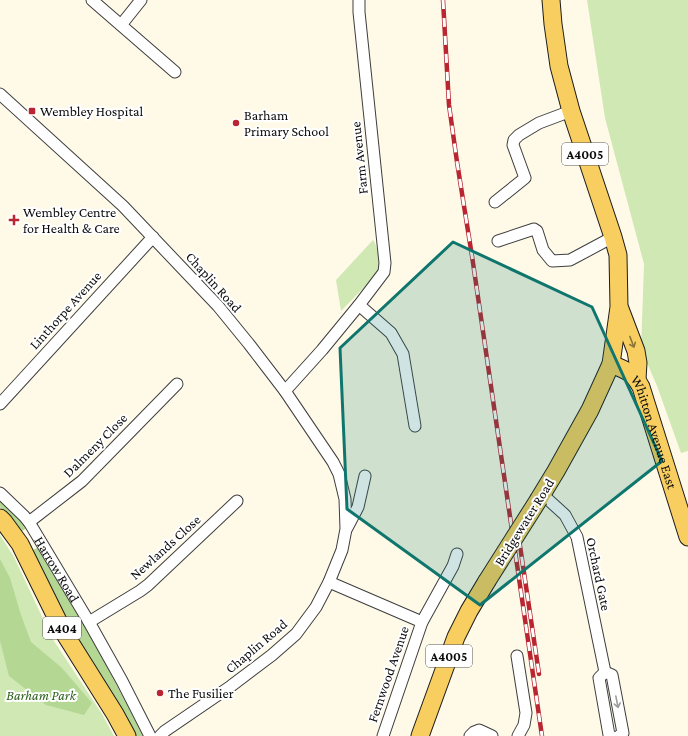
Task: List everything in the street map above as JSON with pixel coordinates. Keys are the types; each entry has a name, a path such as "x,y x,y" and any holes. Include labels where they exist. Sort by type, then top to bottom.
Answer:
{"main road":[{"name":"Bridgewater Road","path":"420,736 456,637 469,611 556,471 590,410 611,364 619,307 618,255 571,111 559,66 551,0"},
{"name":"Bridgewater Road","path":"619,307 636,351 638,363 637,379"},
{"name":"Whitton Avenue East","path":"611,364 628,371 637,379 641,387 688,537"},
{"name":"Harrow Road","path":"0,518 20,544 63,631 115,714 127,736"}],"street":[{"path":"92,0 175,72"},
{"path":"121,25 140,0"},
{"name":"Farm Avenue","path":"285,391 322,350 384,272 385,263 359,0"},
{"name":"Chaplin Road","path":"0,94 123,206 218,306 285,391 333,462 339,474 345,499 346,529 342,550 329,582 316,607 296,634 272,655 160,736"},
{"path":"494,202 525,178 513,145 514,140 519,135 539,123 571,111"},
{"path":"498,241 534,229 537,231 543,250 552,261 570,260 613,237"},
{"name":"Linthorpe Avenue","path":"0,404 153,237"},
{"path":"359,305 391,333 403,354 415,426"},
{"name":"Dalmeny Close","path":"29,522 82,481 177,384"},
{"name":"Chaplin Road","path":"346,529 358,507 365,476"},
{"name":"Harrow Road","path":"0,493 29,522 89,622 122,681 150,736"},
{"name":"Orchard Gate","path":"541,496 565,515 577,537 604,672"},
{"name":"Newlands Close","path":"89,622 148,585 237,501"},
{"name":"Fernwood Avenue","path":"383,736 422,622 453,566 457,554"},
{"name":"Fernwood Avenue","path":"329,582 422,622"},
{"path":"517,656 526,713 524,725 518,736"},
{"name":"Orchard Gate","path":"604,672 599,678 609,735 611,736"},
{"name":"Orchard Gate","path":"604,672 612,675 623,733 619,736"},
{"path":"470,736 479,730 492,736"}],"highlighted area":[{"path":"453,242 592,307 662,461 480,605 347,509 340,348"}],"green space":[{"path":"587,0 688,0 688,451 681,453 657,386 641,349 644,264 605,118"},
{"path":"373,240 378,254 379,269 376,275 341,311 336,280"},
{"path":"0,500 27,528 22,531 0,507"},
{"name":"Barham Park","path":"0,535 14,557 52,638 102,714 114,736 0,736"},
{"path":"37,548 88,630 143,736 136,736 65,618 33,550"},
{"path":"0,559 10,578 31,642 62,668 92,703 84,715 46,705 9,676 0,641"}],"railway":[{"path":"443,0 449,105 542,736"},
{"path":"519,539 539,674"}],"place":[{"name":"Wembley Hospital","path":"32,111"},
{"name":"Barham Primary School","path":"236,123"},
{"name":"Wembley Centre for Health & Care","path":"14,220"},
{"name":"The Fusilier","path":"160,693"}]}
